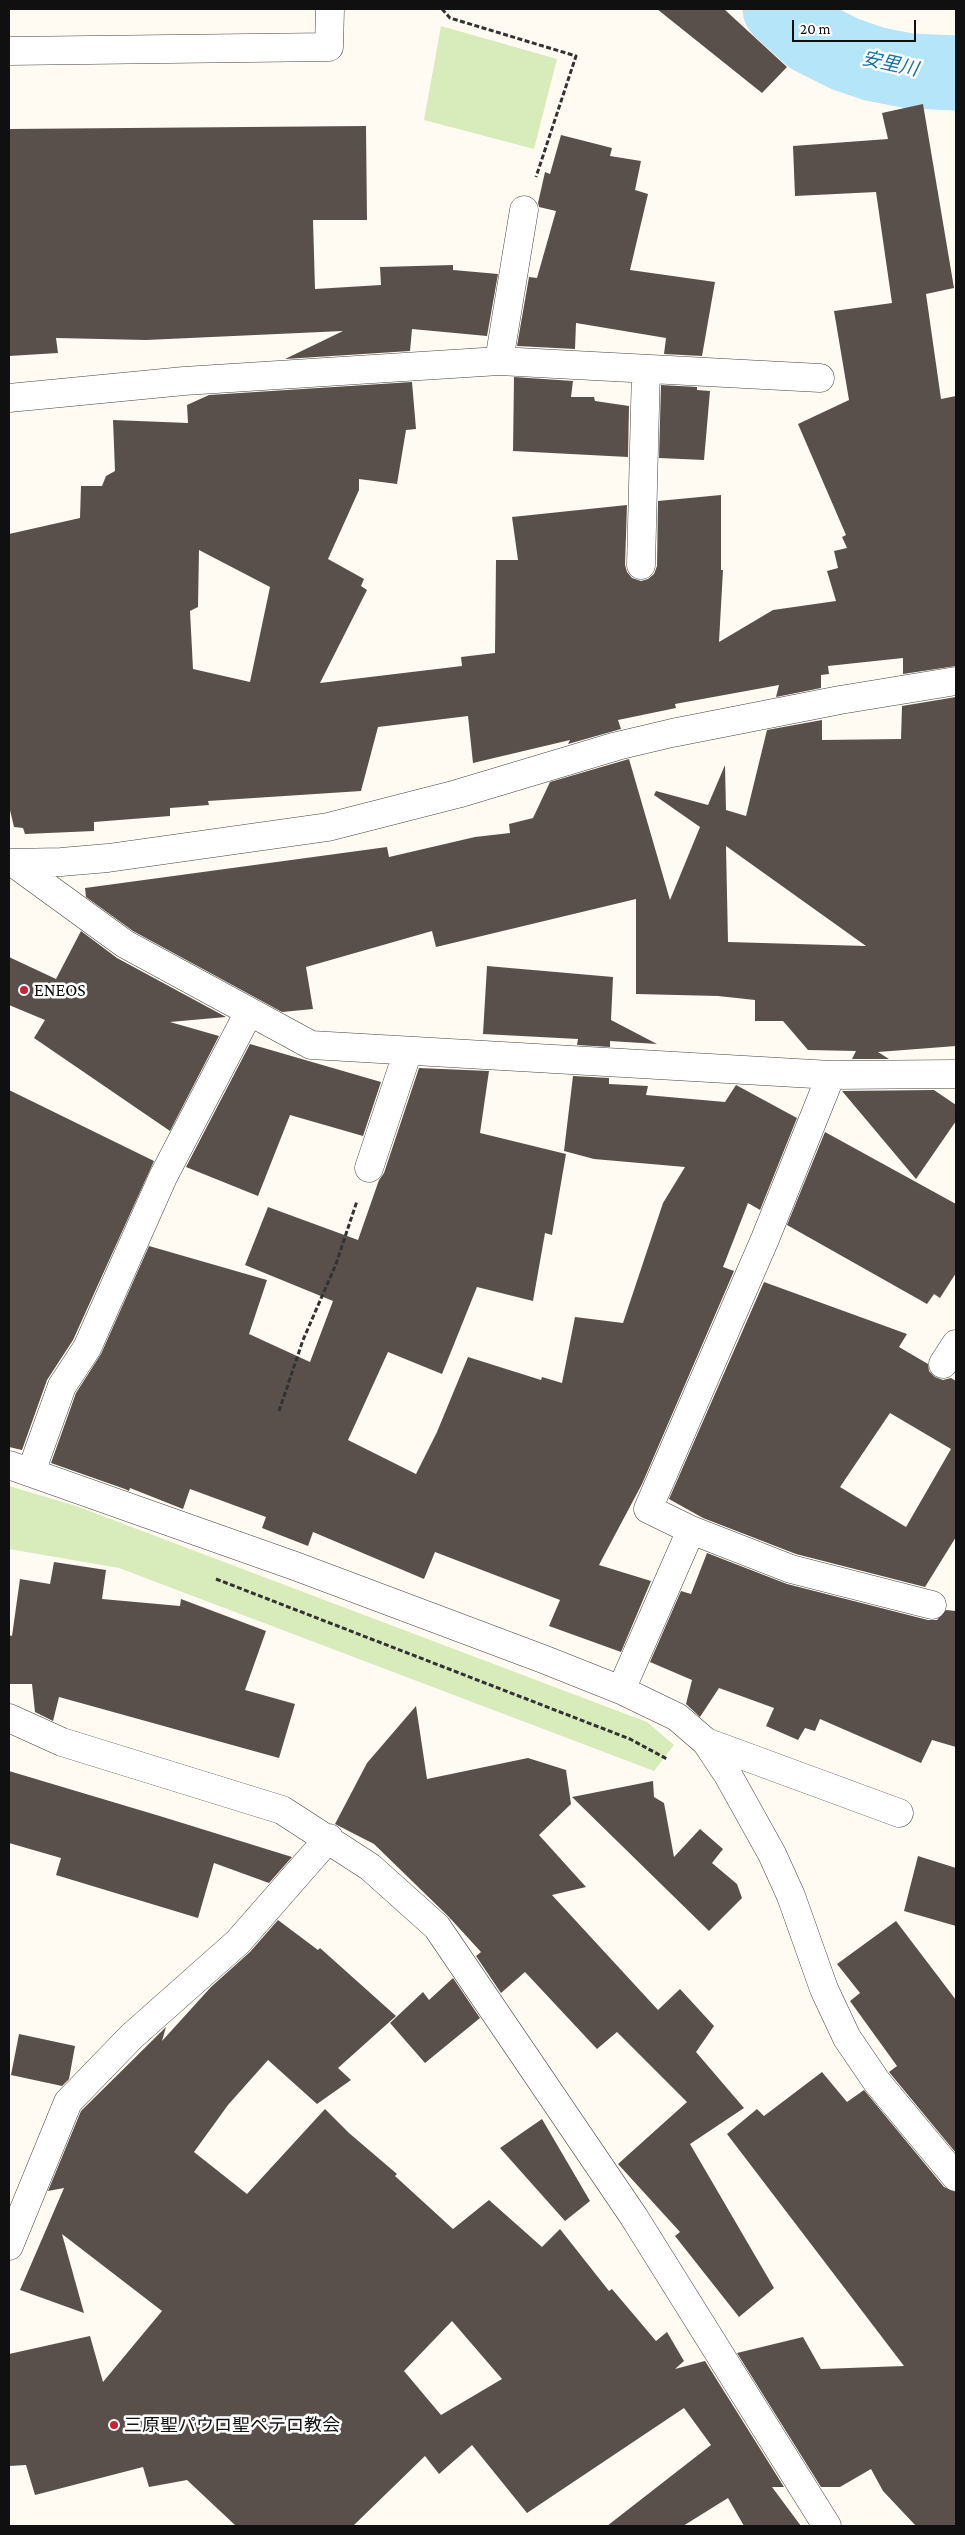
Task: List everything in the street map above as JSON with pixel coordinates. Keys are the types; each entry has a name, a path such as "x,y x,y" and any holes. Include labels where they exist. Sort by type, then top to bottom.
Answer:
{"street":[{"path":"9,52 330,47 330,9"},
{"path":"499,361 524,210"},
{"path":"9,398 184,381 499,361 820,378"},
{"path":"641,565 646,369"},
{"path":"12,863 108,858 328,827 457,794 617,746 672,733 840,700 956,681"},
{"path":"12,863 125,944 311,1045 831,1075 956,1074"},
{"path":"249,1012 163,1177 87,1348 62,1386 20,1469 295,1566 621,1690 677,1717 706,1742 728,1774 772,1854 791,1896 828,1997 846,2038 877,2082 956,2177"},
{"path":"368,1168 408,1052"},
{"path":"831,1075 765,1239 648,1508 691,1530 791,1569 932,1605"},
{"path":"621,1690 691,1530"},
{"path":"9,1718 62,1742 282,1810 329,1838 370,1867 437,1927 634,2217 827,2526"},
{"path":"706,1742 899,1813"},
{"path":"9,2246 68,2102 132,2036 238,1942 329,1838"}],"path":[{"path":"442,9 450,18 576,56 524,210"},
{"path":"279,1411 303,1340 336,1264 368,1168"},
{"path":"215,1578 630,1739 667,1759"}],"green space":[{"path":"441,26 557,59 534,149 424,120"},
{"path":"9,1486 76,1506 647,1722 674,1745 654,1771 119,1568 9,1549"}],"building":[{"path":"657,9 724,9 787,67 762,93"},
{"path":"923,104 954,288 926,294 941,399 956,396 956,666 903,674 903,658 828,666 829,674 821,675 821,688 776,697 779,685 675,704 676,708 618,720 621,729 568,744 570,740 473,763 468,716 378,727 361,791 208,801 209,805 170,808 170,816 94,822 94,831 25,834 23,828 14,827 9,806 9,534 80,518 81,486 102,486 106,476 115,471 113,420 188,423 187,405 209,395 412,382 416,429 406,430 397,484 359,479 359,490 328,559 364,579 361,586 367,590 320,683 462,666 461,657 495,653 496,560 518,560 512,517 627,505 625,565 627,572 632,578 641,581 648,579 654,574 657,566 658,501 721,495 721,570 723,570 719,642 773,610 836,601 827,571 838,568 834,551 847,548 842,537 846,535 798,424 849,400 834,311 892,303 876,192 795,196 793,146 888,139 882,113","holes":["199,550 270,587 250,682 193,669 190,611 198,607"]},
{"path":"366,126 367,220 313,220 315,289 381,285 380,267 453,265 453,270 498,274 487,336 412,329 410,351 285,359 343,331 146,340 56,338 58,353 9,356 9,129"},
{"path":"561,135 612,148 610,156 641,161 635,190 648,194 630,270 715,282 702,356 664,354 666,338 576,323 575,349 517,346 529,277 537,278 556,211 539,207 538,203 545,172 550,174"},
{"path":"514,377 573,381 571,397 594,397 595,401 629,406 628,457 513,451"},
{"path":"661,385 697,387 697,390 710,391 704,460 659,458"},
{"path":"956,697 956,1046 878,1052 889,1059 852,1059 856,1051 808,1050 783,1021 755,1021 755,1000 718,996 636,994 636,899 436,947 432,931 306,967 313,1009 282,1012 133,931 86,897 85,888 387,847 389,857 475,837 510,833 509,824 533,818 550,782 629,759 670,900 700,827 654,795 656,791 708,805 725,765 726,810 746,816 767,730 822,720 822,740 901,739 902,706","holes":["726,846 866,946 728,942"]},
{"path":"81,931 117,958 226,1017 170,1022 219,1036 170,1131 34,1038 45,1020 9,1005 9,957 56,979"},
{"path":"487,966 613,977 611,1020 657,1044 610,1041 610,1047 577,1045 578,1039 483,1034"},
{"path":"250,1044 381,1082 363,1136 290,1115 258,1196 186,1167"},
{"path":"419,1068 489,1071 480,1133 566,1154 552,1235 545,1233 533,1301 477,1287 442,1374 388,1352 348,1440 416,1474 437,1432 468,1357 541,1380 542,1377 562,1383 575,1317 623,1323 663,1203 685,1167 594,1159 564,1151 573,1076 609,1078 609,1084 648,1086 646,1095 725,1102 736,1085 797,1118 760,1210 748,1203 723,1267 734,1271 642,1484 599,1565 651,1581 621,1652 549,1626 560,1600 435,1552 424,1579 313,1532 308,1546 262,1528 266,1517 190,1489 183,1509 130,1488 129,1491 51,1463 76,1393 101,1354 149,1246 267,1280 249,1334 310,1362 333,1301 245,1265 268,1207 358,1240 379,1180 384,1173"},
{"path":"9,1090 154,1161 73,1340 47,1380 22,1450 9,1447"},
{"path":"934,1090 956,1105 956,1121 916,1179 842,1091"},
{"path":"825,1132 956,1204 956,1273 940,1298 934,1294 927,1304 787,1225"},
{"path":"764,1282 907,1334 899,1347 928,1364 929,1371 935,1377 943,1380 951,1378 956,1381 956,1537 925,1587 796,1554 703,1518 669,1499","holes":["890,1413 951,1449 906,1527 840,1487"]},
{"path":"707,1553 787,1584 928,1620 937,1620 946,1610 956,1611 956,1747 932,1740 921,1763 820,1719 815,1731 805,1728 798,1740 766,1726 774,1708 719,1688 700,1717 686,1704 692,1680 650,1662 681,1591 691,1594"},
{"path":"54,1562 106,1570 102,1599 180,1606 181,1599 266,1631 245,1690 295,1704 279,1758 59,1697 53,1721 35,1712 32,1684 9,1684 9,1635 12,1636 20,1579 50,1584"},
{"path":"416,1706 427,1779 528,1758 566,1770 571,1804 539,1835 586,1887 552,1895 658,2010 680,1989 714,2026 696,2052 744,2108 690,2144 774,2288 739,2317 675,2236 680,2232 618,2164 687,2102 617,2032 597,2049 525,1972 501,1993 476,1956 481,1952 448,1916 374,1844 335,1824 367,1763"},
{"path":"9,1771 292,1857 269,1883 214,1863 198,1918 56,1875 61,1858 9,1843"},
{"path":"653,1781 654,1797 664,1803 674,1857 700,1829 723,1849 712,1863 737,1884 742,1898 709,1931 572,1797"},
{"path":"918,1856 956,1868 956,1926 904,1911"},
{"path":"278,1920 318,1950 320,1948 396,2016 338,2068 351,2080 317,2104 268,2060 228,2105 194,2152 247,2194 325,2109 349,2133 397,2174 395,2176 453,2229 489,2200 542,2247 560,2229 609,2291 612,2289 656,2341 667,2332 684,2361 675,2369 705,2361 784,2487 772,2487 801,2526 744,2526 728,2498 683,2526 607,2526 711,2445 684,2408 527,2513 472,2445 439,2474 425,2456 353,2526 236,2526 187,2480 149,2487 143,2467 35,2495 26,2465 9,2466 9,2354 90,2336 103,2382 162,2311 62,2234 84,2313 20,2290 64,2188 48,2191 81,2111 166,2027 162,2041 211,1987 250,1952","holes":["452,2321 502,2379 441,2415 404,2371"]},
{"path":"896,1921 956,2000 956,2153 889,2072 897,2066 850,2001 860,1993 837,1964"},
{"path":"453,1978 480,2018 425,2063 390,2023 423,1992 429,2000"},
{"path":"19,2034 75,2046 69,2079 62,2086 11,2075"},
{"path":"822,2072 847,2102 864,2090 944,2187 956,2192 956,2526 916,2526 883,2491 871,2469 840,2487 821,2487 737,2353 803,2337 821,2369 904,2366 727,2134 757,2109 764,2116"},
{"path":"542,2119 590,2201 565,2221 500,2148"}],"waterway":[{"name":"安里川","path":"780,9 811,37 845,54 874,64 910,71 956,73"}],"place":[{"name":"ENEOS","path":"24,990"},
{"name":"三原聖パウロ聖ペテロ教会","path":"114,2425"}]}
